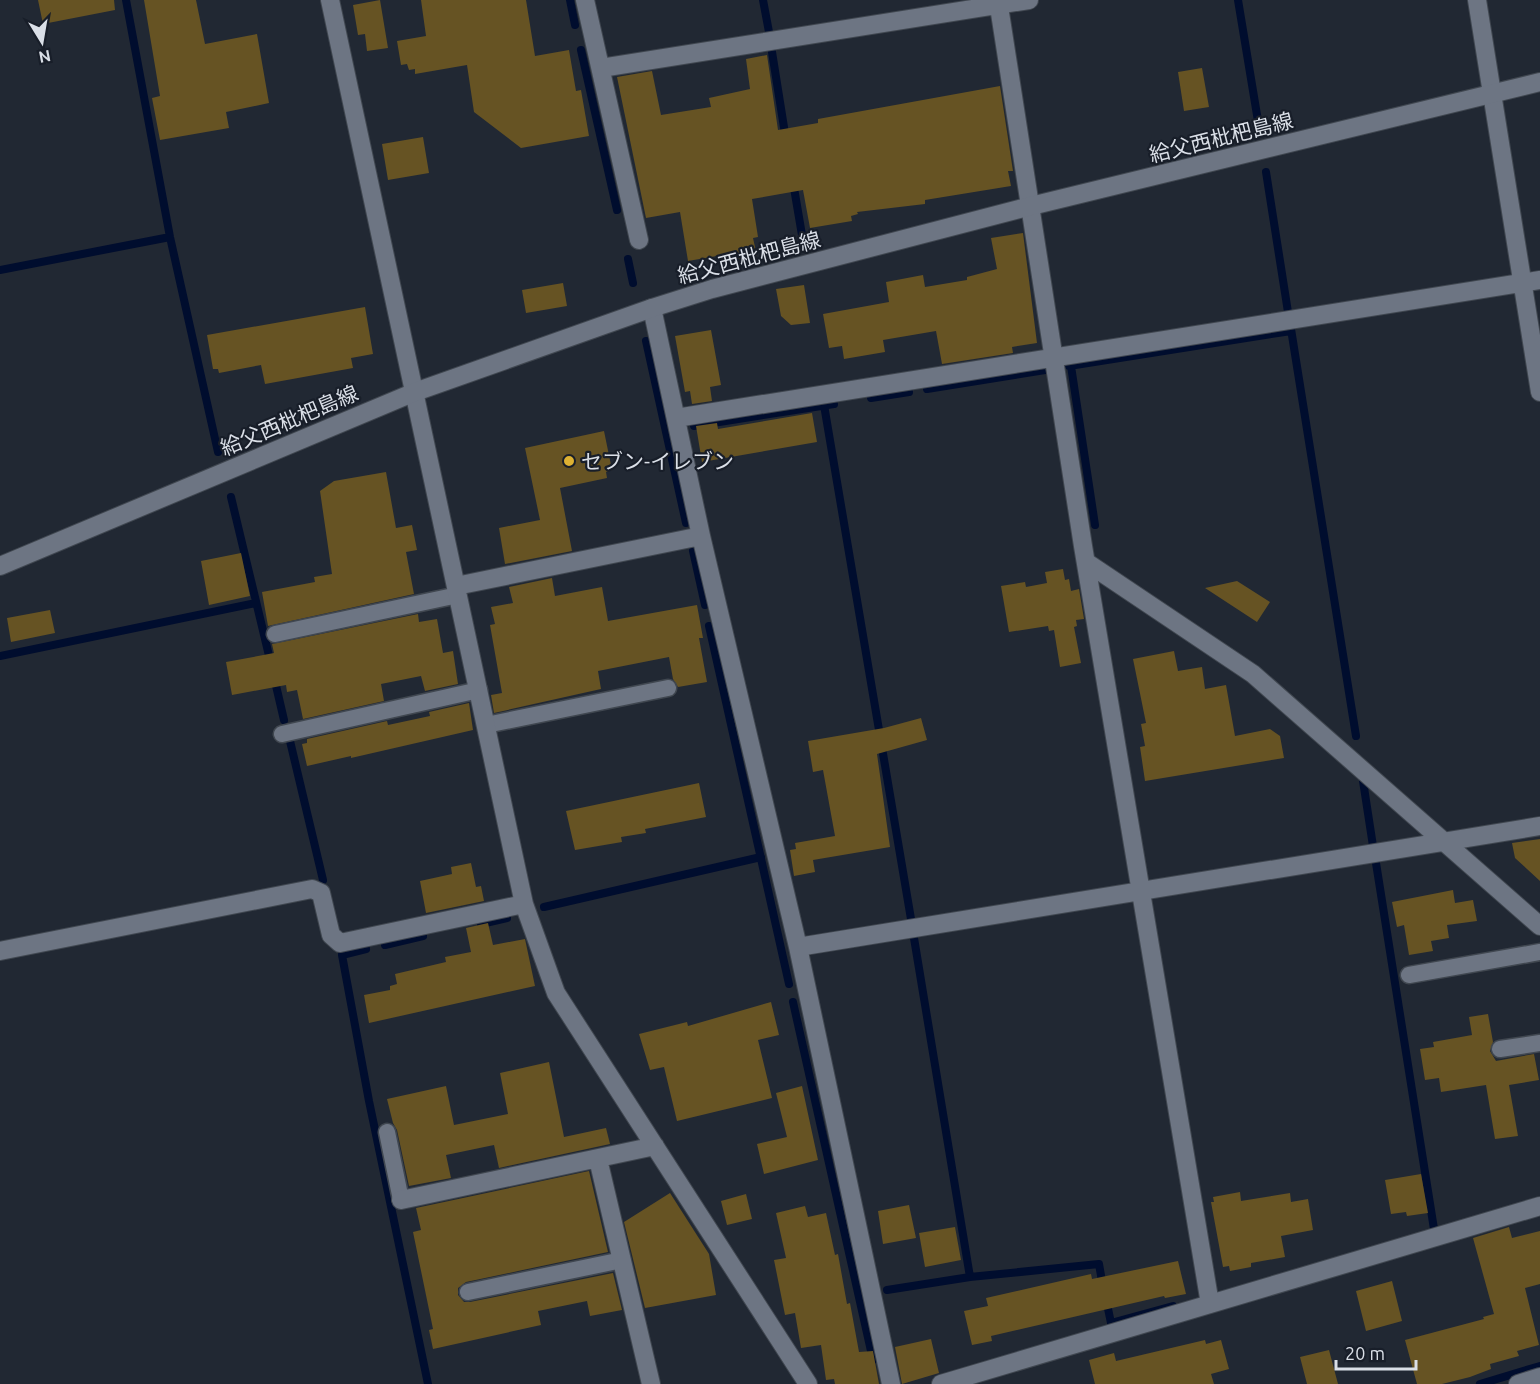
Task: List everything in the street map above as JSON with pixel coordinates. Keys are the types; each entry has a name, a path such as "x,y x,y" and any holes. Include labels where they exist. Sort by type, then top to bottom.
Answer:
{"street":[{"path":"330,0 524,904 556,993 808,1384"},
{"path":"585,0 639,240"},
{"path":"601,68 999,2 1029,0"},
{"path":"1477,0 1492,94 1531,281 1540,392"},
{"path":"999,2 1086,562 1210,1304"},
{"name":"給父西枇杷島線","path":"0,566 415,392 712,289 1030,206 1540,82"},
{"path":"676,418 1531,281"},
{"path":"652,308 701,536 798,947 891,1384"},
{"path":"457,590 701,536"},
{"path":"1086,562 1253,674 1540,926"},
{"path":"798,947 1540,826"},
{"path":"0,951 312,889 321,893 331,935 340,943 524,904"},
{"path":"401,1200 655,1146"},
{"path":"598,1159 651,1384"},
{"path":"941,1384 1540,1206"},
{"path":"1518,1384 1540,1377"}],"lane":[{"path":"275,634 457,590"},
{"path":"486,725 668,688"},
{"path":"282,734 478,690"},
{"path":"1409,975 1540,952"},
{"path":"1500,1049 1540,1043"},
{"path":"387,1132 401,1200"},
{"path":"468,1292 622,1260"}],"building":[{"path":"38,0 114,0 115,10 43,24"},
{"path":"144,0 196,0 205,44 257,34 269,103 226,112 229,128 160,140 152,98 160,96"},
{"path":"380,0 388,48 367,51 365,34 358,35 353,5"},
{"path":"421,0 526,0 535,56 569,50 576,91 581,90 589,136 521,148 474,112 467,65 415,74 415,69 409,70 407,64 401,65 397,41 426,36"},
{"path":"767,55 778,130 818,123 818,119 1000,86 1013,171 1008,171 1011,186 925,200 925,204 857,212 858,214 851,216 852,221 810,228 803,190 752,199 758,237 753,238 757,256 735,260 734,253 688,261 680,212 646,218 617,77 652,71 661,115 711,107 709,98 750,89 746,59"},
{"path":"1202,68 1209,107 1184,111 1178,72"},
{"path":"423,137 429,173 388,180 382,144"},
{"path":"1023,233 1037,343 1012,347 1013,353 942,364 936,331 883,340 885,352 844,359 842,346 829,348 823,314 889,302 886,282 923,275 925,287 967,280 967,277 997,269 991,238"},
{"path":"563,283 567,306 526,313 522,290"},
{"path":"804,285 810,323 791,325 781,316 776,289"},
{"path":"365,307 373,354 351,358 353,368 265,384 261,365 219,373 218,369 213,369 207,335"},
{"path":"711,330 721,385 710,387 712,401 692,404 690,391 685,392 675,336"},
{"path":"812,413 817,442 702,462 696,426 717,423 718,429"},
{"path":"604,431 612,470 606,472 607,478 560,488 572,551 505,564 499,528 540,520 525,448"},
{"path":"386,472 396,528 412,525 417,550 406,552 414,594 268,626 262,592 315,582 314,577 332,574 320,491 334,481"},
{"path":"241,553 250,596 209,605 201,561"},
{"path":"1063,569 1065,580 1069,579 1071,591 1079,589 1084,619 1076,620 1077,626 1074,627 1081,663 1060,667 1054,630 1049,631 1048,626 1009,632 1001,586 1025,582 1026,587 1047,583 1045,572"},
{"path":"552,578 555,596 602,587 608,621 697,605 703,638 699,638 707,682 678,687 673,679 669,657 598,671 601,689 494,713 491,695 502,693 490,625 495,624 491,607 513,603 509,587"},
{"path":"1237,581 1270,602 1257,622 1205,588"},
{"path":"50,610 55,633 11,642 7,618"},
{"path":"418,614 419,622 437,619 443,653 453,651 458,684 425,691 421,676 381,684 384,701 303,719 297,690 287,692 286,685 232,695 226,662 274,653 272,644"},
{"path":"1174,651 1178,671 1202,667 1205,689 1226,685 1235,736 1270,729 1280,736 1284,758 1145,781 1140,747 1145,746 1141,724 1146,723 1133,659"},
{"path":"469,703 473,730 307,766 302,744 307,743 307,739 387,721 388,725 430,716 429,712"},
{"path":"921,718 927,740 877,754 890,847 813,860 815,872 794,876 790,850 796,849 795,843 835,836 823,770 813,772 808,741 884,728"},
{"path":"699,783 706,817 645,829 646,833 621,837 622,842 575,850 566,811"},
{"path":"1540,839 1540,881 1515,858 1512,843"},
{"path":"471,863 476,887 481,886 484,901 426,913 420,881 452,874 451,867"},
{"path":"1453,890 1455,903 1473,900 1477,921 1447,925 1449,938 1431,941 1433,951 1409,955 1404,925 1397,927 1392,902"},
{"path":"488,923 493,945 525,939 535,986 369,1023 364,995 390,990 390,986 397,984 395,974 446,962 445,957 471,952 466,928"},
{"path":"771,1002 779,1035 758,1040 772,1098 677,1121 664,1067 650,1070 639,1034 687,1022 688,1026"},
{"path":"1488,1014 1493,1042 1490,1051 1496,1061 1534,1054 1539,1080 1509,1085 1518,1136 1495,1139 1486,1085 1441,1092 1439,1078 1425,1080 1420,1049 1434,1047 1433,1042 1472,1035 1469,1017"},
{"path":"549,1062 564,1137 606,1128 610,1144 499,1168 494,1145 446,1155 451,1178 409,1186 397,1130 387,1099 446,1086 454,1125 508,1114 500,1073"},
{"path":"802,1086 818,1160 764,1174 757,1144 787,1137 776,1093"},
{"path":"589,1171 608,1252 466,1282 458,1288 458,1295 464,1302 470,1302 613,1273 622,1310 590,1316 587,1301 538,1311 541,1325 433,1349 429,1330 433,1329 413,1232 421,1230 416,1208"},
{"path":"1421,1174 1428,1213 1407,1216 1406,1212 1391,1214 1385,1180"},
{"path":"1240,1192 1241,1201 1290,1193 1291,1202 1308,1199 1313,1230 1281,1236 1285,1257 1251,1263 1251,1267 1230,1271 1229,1266 1223,1267 1211,1202 1214,1202 1213,1197"},
{"path":"670,1193 709,1254 716,1295 645,1308 624,1222"},
{"path":"746,1194 752,1219 727,1225 721,1201"},
{"path":"909,1205 916,1238 883,1244 878,1211"},
{"path":"805,1206 808,1217 826,1213 835,1255 838,1254 847,1304 850,1303 859,1352 873,1351 879,1384 835,1384 834,1379 826,1380 821,1345 801,1348 795,1313 785,1315 774,1260 786,1258 776,1213"},
{"path":"955,1227 961,1260 925,1267 919,1233"},
{"path":"1509,1227 1512,1238 1540,1231 1540,1284 1525,1288 1539,1345 1517,1351 1519,1356 1490,1364 1491,1369 1470,1377 1442,1384 1417,1384 1405,1340 1484,1319 1483,1317 1494,1314 1473,1238"},
{"path":"1178,1261 1186,1294 1165,1298 1164,1296 991,1336 992,1341 972,1345 964,1311 988,1306 986,1298 1091,1274 1092,1279"},
{"path":"1392,1281 1402,1321 1366,1331 1356,1291"},
{"path":"931,1339 939,1373 902,1384 895,1347"},
{"path":"1205,1340 1206,1344 1221,1340 1229,1369 1211,1374 1214,1384 1095,1384 1089,1360 1114,1353 1116,1361"},
{"path":"1329,1350 1338,1384 1307,1384 1300,1357"}],"waterway":[{"path":"126,0 170,237 218,452"},
{"path":"570,0 575,25"},
{"path":"763,0 769,32"},
{"path":"1238,0 1259,127"},
{"path":"581,50 617,210"},
{"path":"772,52 786,140"},
{"path":"1266,172 1288,312"},
{"path":"793,182 803,241"},
{"path":"0,270 170,237"},
{"path":"628,259 633,283"},
{"path":"1291,329 1356,736"},
{"path":"1069,366 1291,331"},
{"path":"646,341 686,523"},
{"path":"1071,366 1095,525"},
{"path":"927,389 1045,370"},
{"path":"871,398 909,392"},
{"path":"694,426 834,404"},
{"path":"824,405 911,919"},
{"path":"231,497 271,664"},
{"path":"693,551 705,605"},
{"path":"0,656 256,603"},
{"path":"709,626 789,984"},
{"path":"274,677 284,720"},
{"path":"290,741 323,880"},
{"path":"1363,781 1373,846"},
{"path":"544,907 761,857"},
{"path":"1376,863 1434,1229"},
{"path":"481,924 507,918"},
{"path":"385,945 423,936"},
{"path":"914,938 970,1277 1099,1264 1103,1287"},
{"path":"366,949 342,955 369,1101 428,1384"},
{"path":"793,1002 873,1360"},
{"path":"887,1290 970,1277"},
{"path":"1106,1299 1111,1323 1173,1306"},
{"path":"1480,1384 1540,1366"}],"place":[{"name":"セブン-イレブン","path":"569,461"}]}
